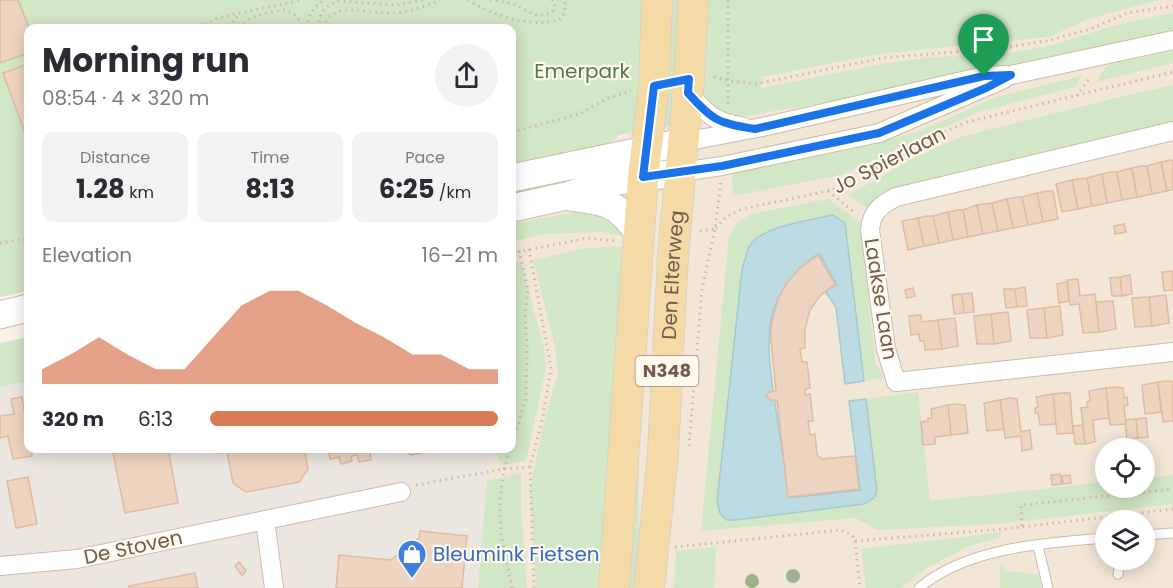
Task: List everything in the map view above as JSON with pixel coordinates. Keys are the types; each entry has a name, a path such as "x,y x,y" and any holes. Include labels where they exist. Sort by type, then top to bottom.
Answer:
{"main road":[{"name":"Den Elterweg","path":"614,588 639,235 654,86 657,0"},
{"name":"Den Elterweg","path":"649,588 663,454 674,255 688,93 693,0"}],"street":[{"name":"Jo Spierlaan","path":"682,157 755,129 984,76 1011,75 1173,40"},
{"name":"Jo Spierlaan","path":"682,157 722,166 879,133 986,88 1011,75"},
{"name":"Jo Spierlaan","path":"688,93 707,115 726,124 755,129"},
{"name":"Laakse Laan","path":"1173,131 896,197 883,204 871,218 870,230 886,349 896,382 1173,352"},
{"path":"516,178 645,164 682,157"},
{"path":"516,207 566,196 606,183 645,164"},
{"path":"566,196 602,200 617,208 631,222 639,235"},
{"path":"0,316 24,310"},
{"name":"De Stoven","path":"0,566 77,559 401,492"},
{"path":"265,520 274,588"}],"lane":[{"path":"1155,534 1173,533"},
{"path":"919,588 969,560 993,553 1095,539"},
{"path":"1038,546 1048,588"},
{"path":"1118,574 1119,570"}],"path":[{"path":"208,24 245,11 302,0"},
{"path":"309,24 310,13 315,6 325,0"},
{"path":"319,24 325,8 338,1 394,5 424,0"},
{"path":"325,24 328,17 338,10 400,12 420,8 440,0"},
{"path":"468,0 517,20 536,23 559,20 565,13 565,0"},
{"path":"490,0 510,3 530,14 540,15 548,15 553,11 555,4 552,0"},
{"path":"728,0 729,81 756,84 882,58 1002,48 1051,40 1091,29 1127,13 1173,6"},
{"path":"243,24 254,17 284,10 298,18 300,24"},
{"path":"232,24 234,19 245,11"},
{"name":"Jo Spierlaan","path":"715,229 726,217 742,209 851,184 908,147 967,122 1173,72"},
{"path":"516,131 579,114 608,98 654,86"},
{"path":"828,191 856,213 871,218"},
{"name":"Den Elterweg","path":"689,448 702,289 715,229"},
{"path":"516,252 588,238"},
{"path":"0,243 24,239"},
{"path":"529,249 551,368 543,417 530,467 534,588"},
{"path":"516,431 526,399 527,350 525,315 528,289 519,251"},
{"path":"509,453 504,469 500,500 501,534 512,588"},
{"path":"401,492 412,486 485,472 530,467"},
{"path":"1022,526 1021,505 1173,489"},
{"path":"855,541 1173,509"},
{"path":"675,536 674,547 841,531 852,534 855,541 860,588"}],"shaded area":[{"path":"635,0 1173,0 1173,588 477,588 493,453 516,453 516,158 626,136"},
{"path":"24,366 24,453 493,453 477,588 0,588 0,370"}],"green space":[{"name":"Emerpark","path":"0,0 1160,0 1088,19 1049,37 879,54 761,77 761,88 887,63 934,57 1004,54 1053,45 1115,25 1173,13 1173,31 880,93 740,117 733,113 619,135 612,142 591,151 516,167 516,24 24,24 24,292 0,297"},
{"path":"1173,51 1173,63 1096,82 1107,65"},
{"path":"1081,76 1075,87 978,112 841,175 733,196 732,174 849,150 920,131 996,97"},
{"path":"1173,85 1173,123 870,210 848,195 918,156 961,137"},
{"path":"828,199 864,224 862,233 875,362 884,378 864,381 845,223 790,224 727,520 864,504 874,499 877,491 866,399 918,392 930,501 1095,483 1095,498 1155,498 1155,477 1173,475 1173,504 1120,510 1095,510 1095,513 995,524 876,530 856,518 701,531 729,236 737,223 751,214"},
{"path":"595,208 629,237 602,232 545,234 516,241 516,223"},
{"path":"630,247 600,588 536,588 530,487 545,418 558,373 555,347 533,260 582,249"},
{"path":"521,262 544,349 546,368 526,461 502,465 497,453 516,453 516,263"},
{"path":"24,338 24,382 0,387 0,343"},
{"path":"639,444 638,588 621,588 632,447"},
{"path":"521,473 521,509 527,588 478,588 487,481"},
{"path":"1003,532 999,538 969,546 927,568 901,588 866,588 861,549"},
{"path":"716,547 714,588 674,588 676,551"},
{"path":"1000,564 1008,571 1039,575 1041,588 1000,588"}],"water":[{"path":"833,215 845,223 864,381 845,384 836,307 825,291 837,285 819,253 805,264 788,283 775,306 771,319 770,361 785,467 790,498 860,490 849,401 866,399 877,491 874,498 864,504 727,520 720,513 717,502 742,270 749,247 755,240 775,229"}],"building":[{"path":"0,0 18,0 27,24 24,24 24,54 0,63"},
{"path":"24,65 24,131 3,73"},
{"path":"1173,161 1173,189 1167,191 1161,162"},
{"path":"1161,162 1167,191 1152,194 1147,166"},
{"path":"1147,166 1152,194 1137,197 1132,168"},
{"path":"1132,168 1137,197 1122,200 1117,172"},
{"path":"1117,172 1122,200 1107,203 1102,174"},
{"path":"1102,174 1107,203 1092,206 1087,178"},
{"path":"1087,178 1092,206 1078,209 1072,180"},
{"path":"1072,180 1078,209 1062,212 1056,184"},
{"path":"1053,191 1058,219 1043,222 1037,193"},
{"path":"1037,193 1043,222 1028,225 1022,197"},
{"path":"1022,197 1028,225 1013,228 1007,199"},
{"path":"1007,199 1013,228 998,231 992,203"},
{"path":"992,203 998,231 983,234 977,205"},
{"path":"977,205 983,234 968,237 963,210"},
{"path":"963,210 968,237 953,240 948,212"},
{"path":"948,212 953,240 939,243 933,216"},
{"path":"933,216 939,243 924,246 918,218"},
{"path":"918,218 924,246 908,250 902,221"},
{"path":"1124,224 1126,232 1115,234 1114,226"},
{"path":"818,255 835,284 820,296 810,310 805,329 805,348 800,349 802,362 807,362 810,388 805,389 805,395 810,394 813,421 808,421 810,435 815,434 817,455 822,459 855,456 859,489 788,497 777,400 770,400 766,396 769,392 776,391 771,325 778,299 786,284 800,268"},
{"path":"1173,271 1173,290 1164,291 1162,272"},
{"path":"1130,275 1132,294 1122,296 1120,277"},
{"path":"1120,277 1122,296 1112,296 1110,278"},
{"path":"1078,279 1080,296 1095,294 1099,332 1083,333 1079,304 1070,305 1067,280"},
{"path":"1067,282 1069,301 1059,303 1057,284"},
{"path":"1025,287 1027,306 1017,307 1015,289"},
{"path":"913,288 915,296 907,298 905,290"},
{"path":"1004,289 1015,289 1017,307 1006,308"},
{"path":"972,293 974,312 964,313 962,294"},
{"path":"962,294 964,313 954,314 952,295"},
{"path":"1166,295 1169,323 1152,326 1149,297"},
{"path":"1149,297 1152,326 1135,327 1132,298"},
{"path":"1113,301 1116,329 1099,332 1096,302"},
{"path":"1060,306 1063,335 1047,338 1044,308"},
{"path":"1044,308 1047,338 1030,338 1027,310"},
{"path":"1008,312 1011,341 994,344 991,314"},
{"path":"991,314 994,344 977,344 974,316"},
{"path":"921,315 922,322 938,320 942,349 925,350 924,341 920,341 919,334 911,335 909,316"},
{"path":"955,318 958,346 942,349 938,320"},
{"path":"1158,382 1173,382 1173,421 1163,422"},
{"path":"1158,382 1161,412 1145,414 1142,385"},
{"path":"1106,388 1123,388 1124,398 1127,397 1128,405 1124,406 1126,424 1110,425"},
{"path":"1106,388 1109,418 1093,420 1095,442 1085,444 1081,408 1088,407 1089,391"},
{"path":"1070,393 1073,433 1057,434 1053,394"},
{"path":"1053,394 1056,424 1040,425 1038,413 1035,413 1035,408 1038,407 1036,397"},
{"path":"22,397 24,453 32,453 32,456 13,459 8,436 0,438 0,416 14,414 11,399"},
{"path":"1017,399 1021,432 1030,430 1032,449 1022,451 1021,436 1005,438 1000,400"},
{"path":"1000,400 1004,429 987,431 984,403"},
{"path":"948,405 965,405 968,433 951,435"},
{"path":"948,405 951,435 935,437 935,444 923,445 921,422 932,418 931,409"},
{"path":"1146,418 1148,437 1138,438 1136,419"},
{"path":"1136,419 1138,438 1127,438 1125,420"},
{"path":"1083,425 1085,444 1075,444 1073,426"},
{"path":"113,453 169,453 178,503 125,513"},
{"path":"227,453 305,453 308,469 299,482 246,492 233,483"},
{"path":"329,453 370,453 371,460 359,462 357,455 351,456 352,461 341,464 339,457 330,459"},
{"path":"1060,474 1062,484 1052,485 1051,475"},
{"path":"1070,475 1071,483 1063,484 1062,476"},
{"path":"28,477 37,524 16,528 7,481"},
{"path":"420,531 467,536 462,588 336,588 339,555 391,560 419,538"},
{"path":"239,562 246,571 242,575 235,566"},
{"path":"195,573 198,588 129,588 129,586"}],"place":[{"name":"Bleumink Fietsen","path":"412,580"}],"route":[{"path":"1011,75 986,88 879,133 722,166 643,177 654,86 689,79 688,93 707,115 726,124 755,129 984,76 1011,75"}]}
